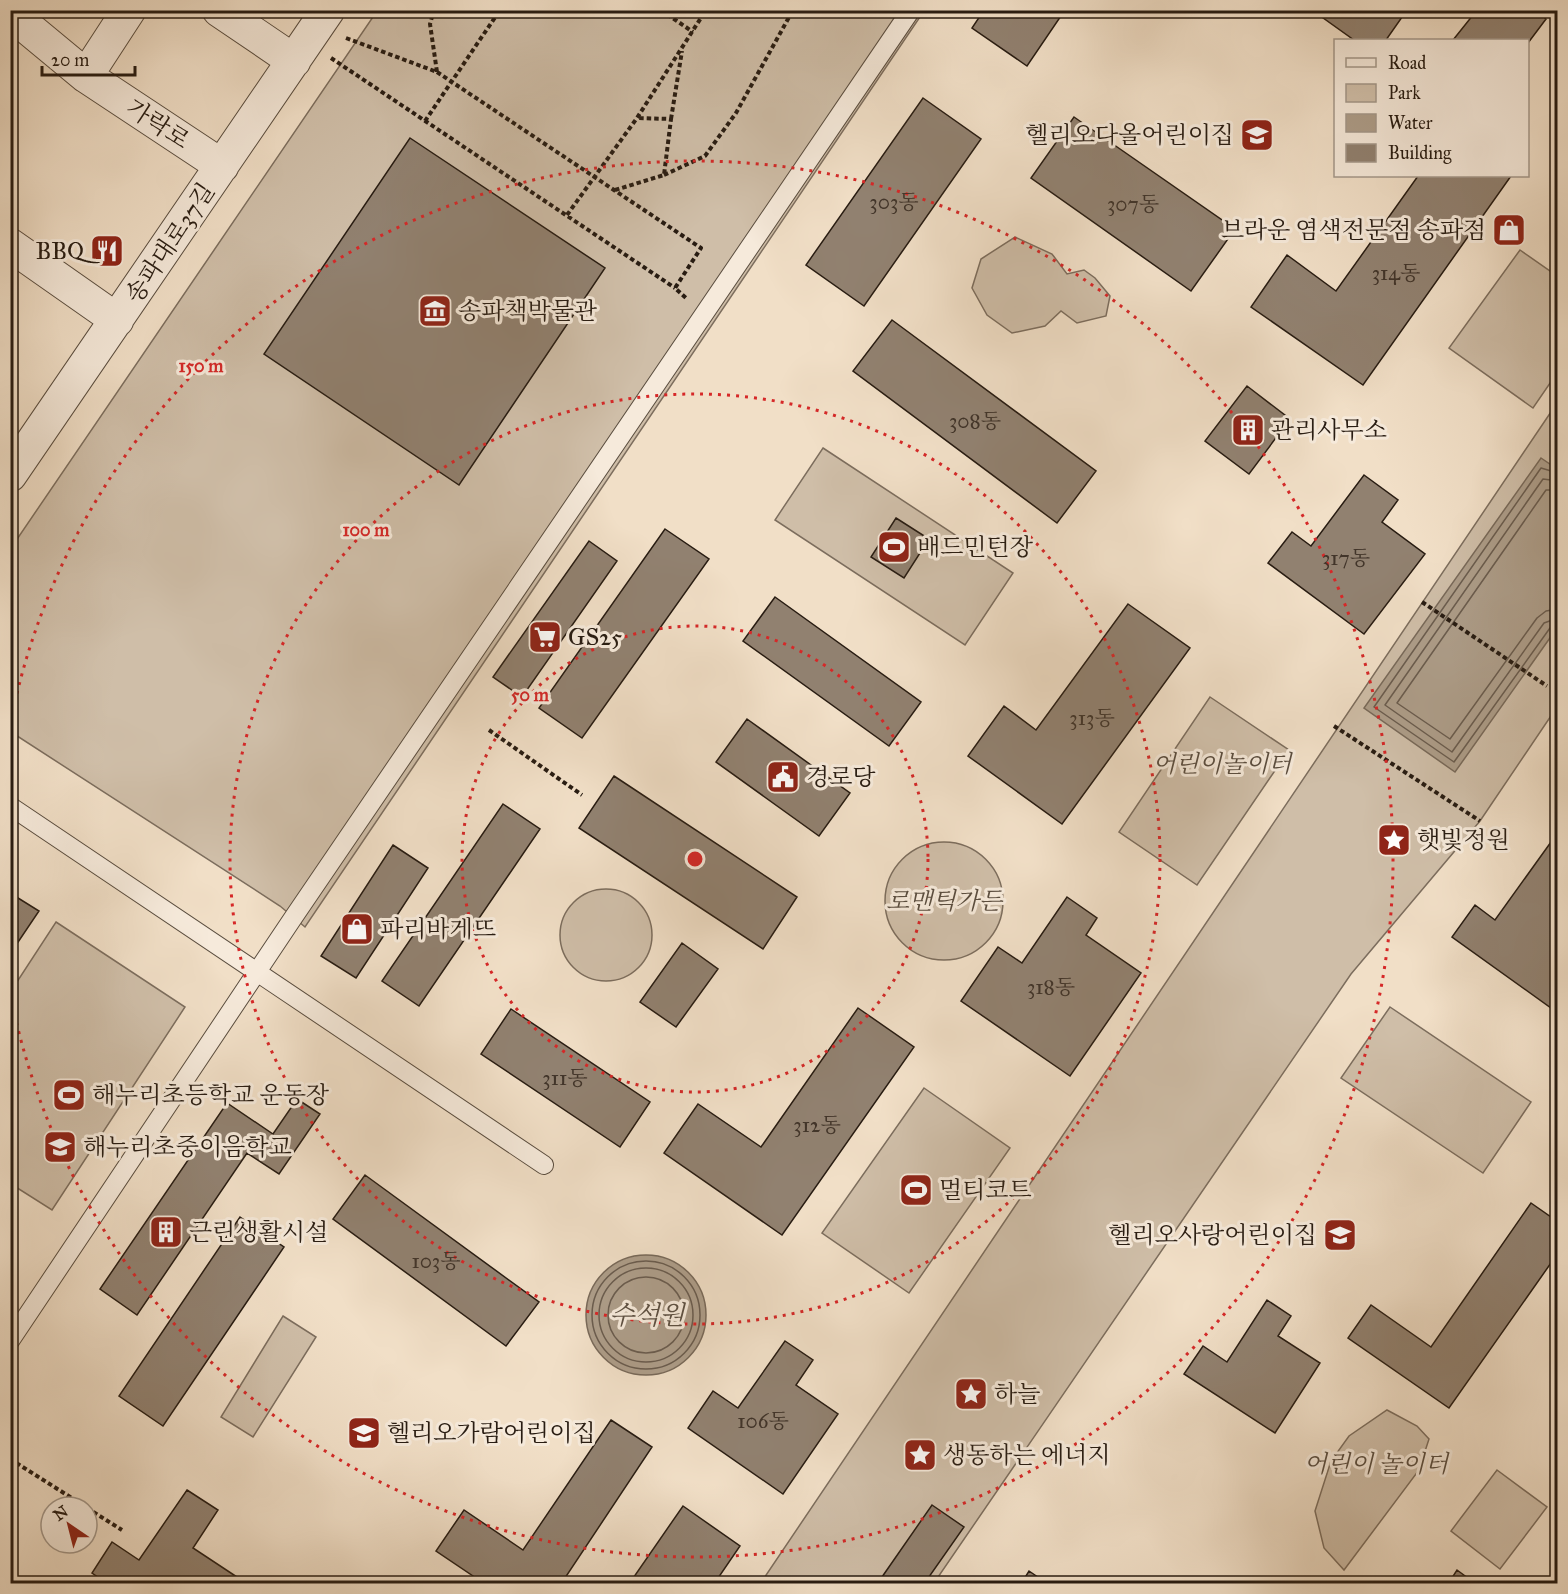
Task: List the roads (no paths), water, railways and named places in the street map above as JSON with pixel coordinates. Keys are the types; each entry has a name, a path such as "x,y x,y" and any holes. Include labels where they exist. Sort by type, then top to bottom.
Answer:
{"street":[{"path":"86,76 129,10"},
{"path":"219,10 315,38"},
{"name":"가락로","path":"10,13 86,76 222,166"},
{"name":"송파대로37길","path":"10,475 222,166 315,38"},
{"path":"10,245 117,320"}],"lane":[{"path":"10,1341 257,972 911,10"},
{"path":"10,806 544,1165"}],"water":[{"path":"1541,458 1557,469 1557,628 1455,772 1364,708"},
{"name":"수석원","path":"646,1255 669,1259 689,1272 702,1292 706,1315 702,1338 689,1358 669,1371 646,1375 623,1371 603,1358 590,1338 586,1315 590,1292 603,1272 623,1259"}],"place":[{"name":"헬리오다올어린이집","path":"1257,135"},
{"name":"브라운 염색전문점 송파점","path":"1509,230"},
{"name":"BBQ","path":"107,251"},
{"name":"송파책박물관","path":"435,311"},
{"name":"관리사무소","path":"1248,430"},
{"name":"배드민턴장","path":"894,547"},
{"name":"GS25","path":"545,637"},
{"name":"경로당","path":"783,777"},
{"name":"햇빛정원","path":"1394,840"},
{"name":"파리바게뜨","path":"357,929"},
{"name":"해누리초등학교 운동장","path":"69,1095"},
{"name":"해누리초중이음학교","path":"60,1147"},
{"name":"멀티코트","path":"916,1190"},
{"name":"근린생활시설","path":"166,1232"},
{"name":"헬리오사랑어린이집","path":"1340,1235"},
{"name":"하늘","path":"971,1394"},
{"name":"헬리오가람어린이집","path":"364,1433"},
{"name":"생동하는 에너지","path":"920,1455"}],"park label":[{"name":"어린이놀이터","path":"1222,764"},
{"name":"로맨틱가든","path":"944,901"},
{"name":"어린이 놀이터","path":"1376,1464"}]}
